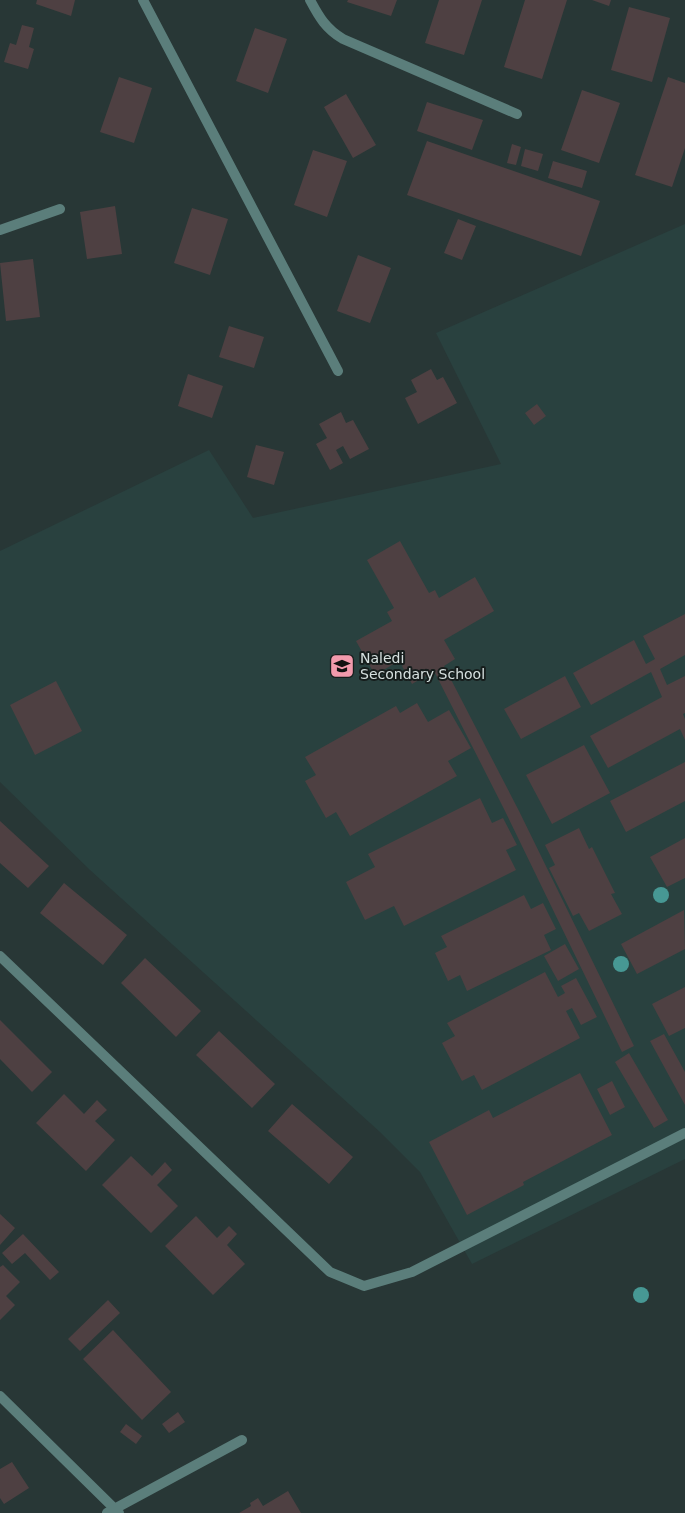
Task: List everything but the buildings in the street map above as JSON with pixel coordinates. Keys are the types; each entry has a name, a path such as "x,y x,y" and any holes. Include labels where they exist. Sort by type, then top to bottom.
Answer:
{"street":[{"path":"143,0 338,371"},
{"path":"310,0 322,22 343,39 518,114"},
{"path":"0,230 60,209"},
{"path":"0,956 330,1272 364,1286 412,1272 685,1133"},
{"path":"0,1396 114,1511 242,1440"}],"shaded area":[{"name":"Naledi Secondary School","path":"685,224 685,1159 472,1264 420,1172 380,1132 90,870 0,782 0,551 209,450 253,518 501,464 436,333"}],"place":[{"name":"Naledi Secondary School","path":"342,666"}]}
